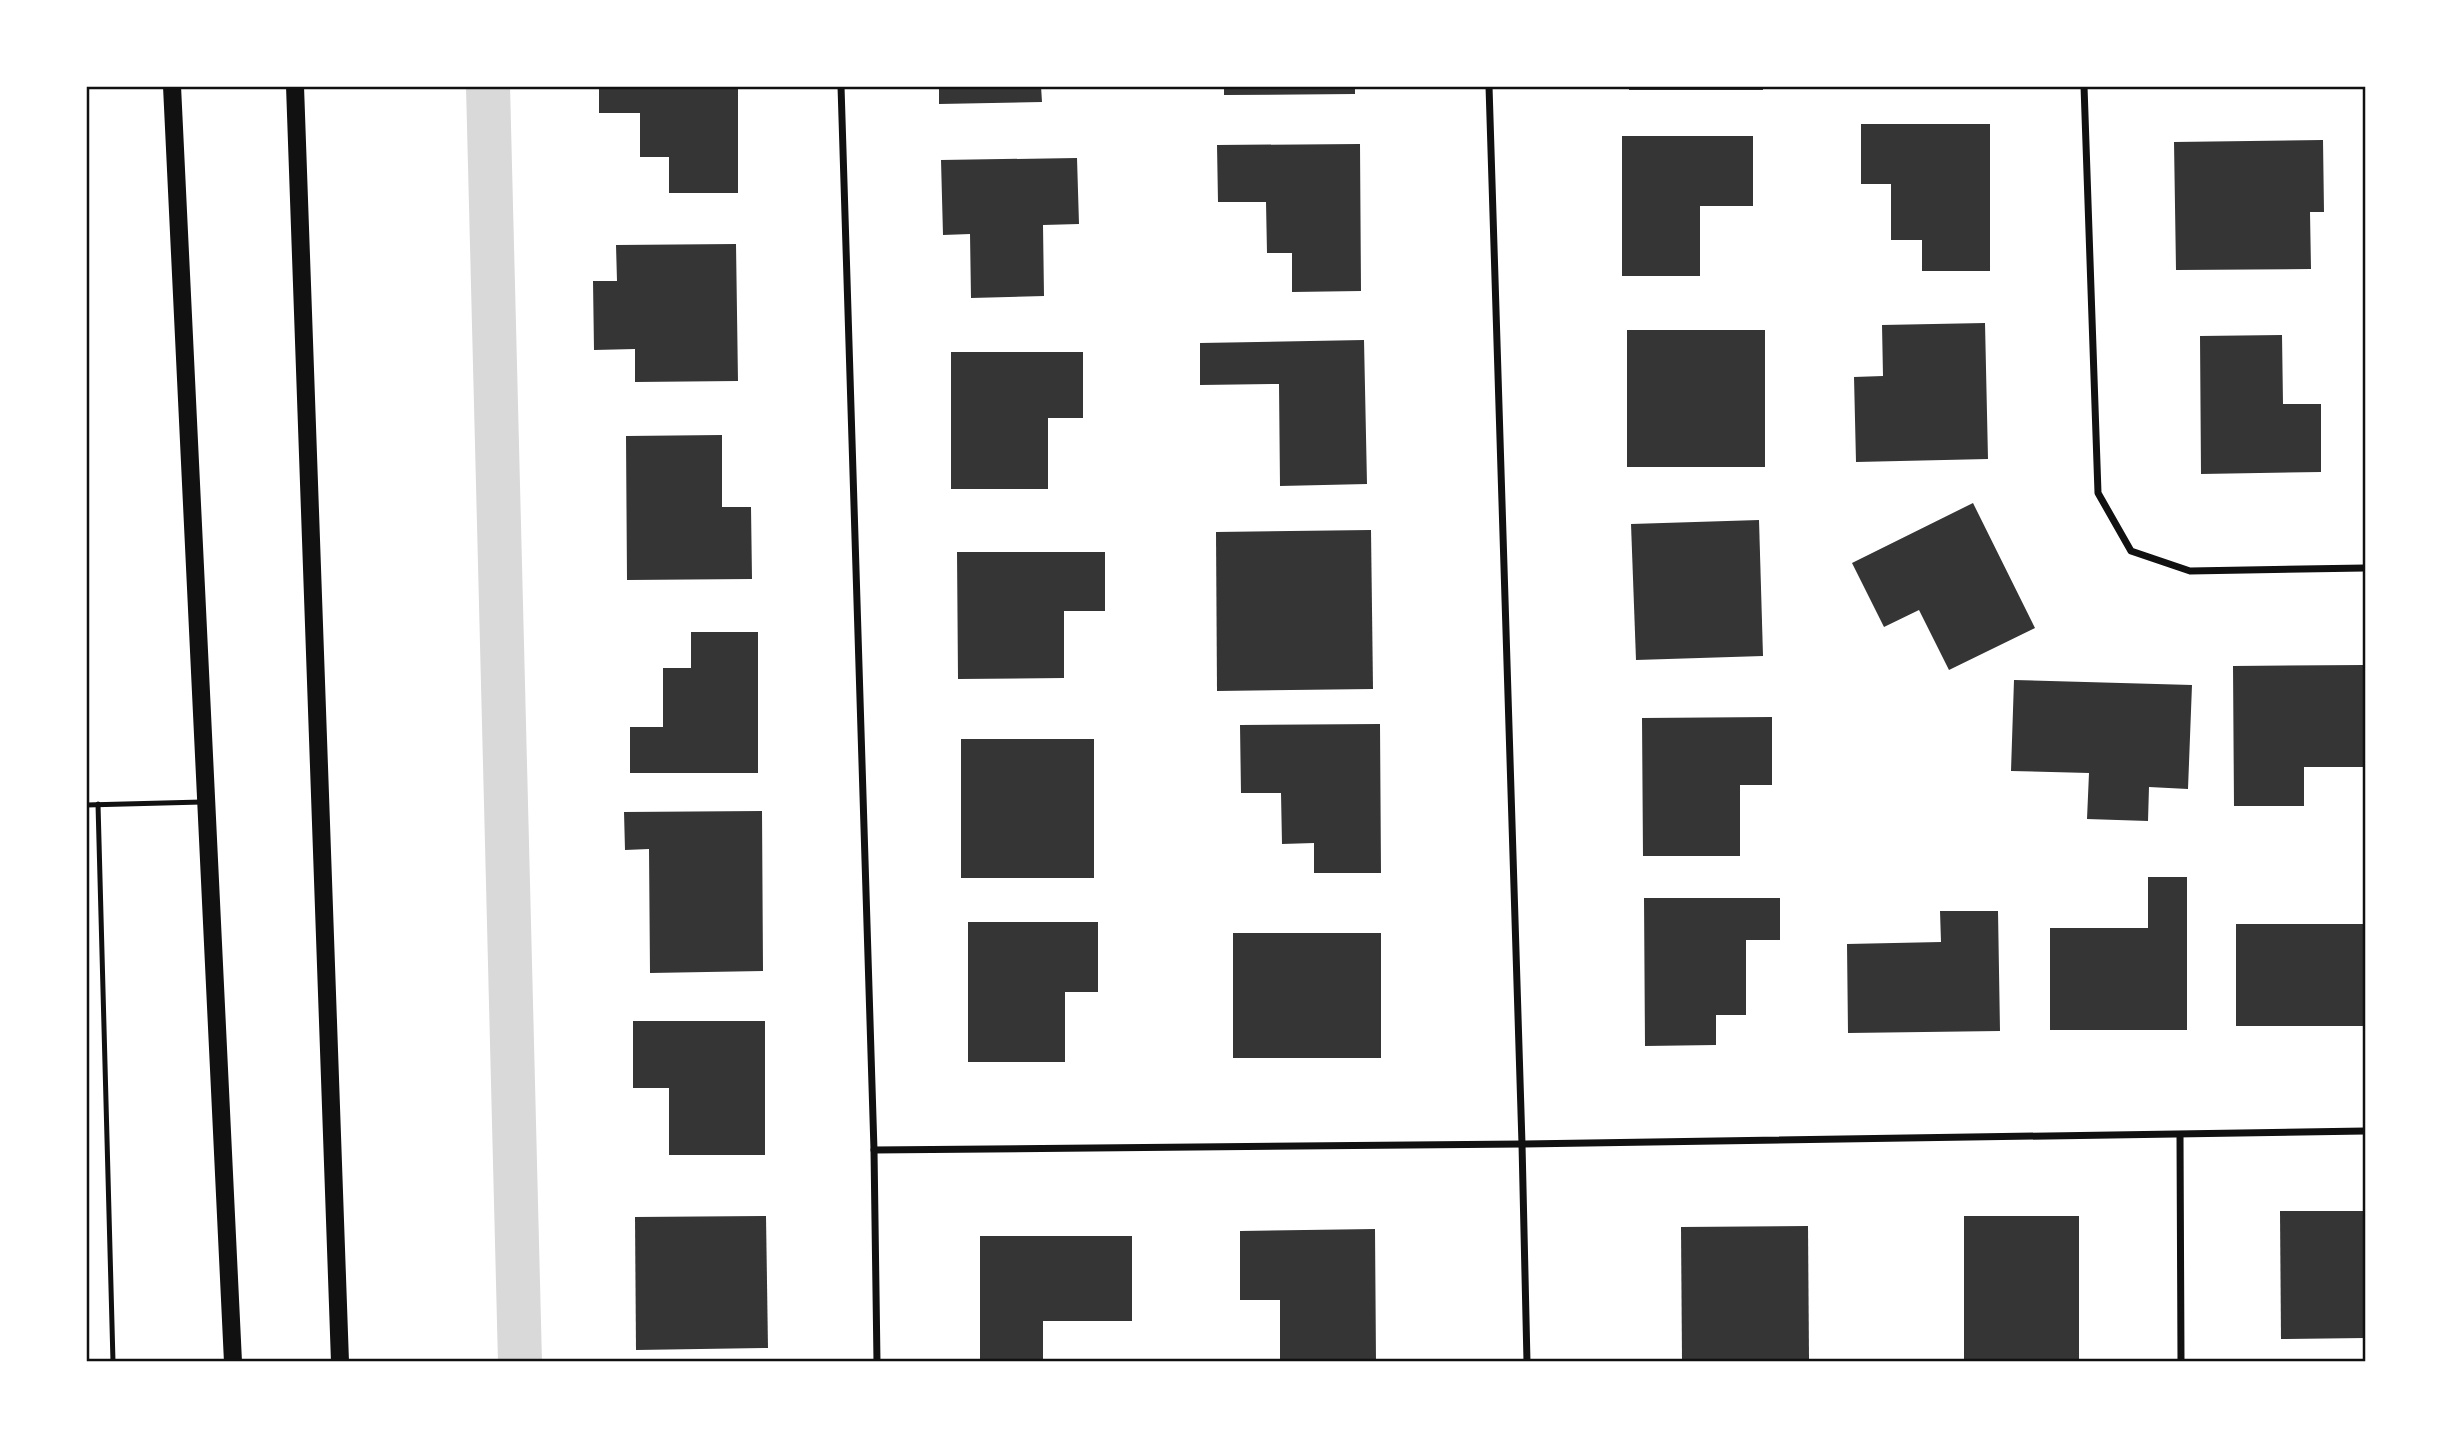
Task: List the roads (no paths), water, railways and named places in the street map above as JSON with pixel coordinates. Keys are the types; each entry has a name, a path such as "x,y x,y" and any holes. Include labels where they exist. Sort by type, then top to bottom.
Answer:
{"main road":[{"path":"172,86 233,1362"},
{"path":"295,86 340,1362"}],"street":[{"path":"841,86 874,1150 877,1362"},
{"path":"1489,86 1527,1362"},
{"path":"2084,86 2098,493 2131,551 2190,571 2365,568"},
{"path":"874,1150 1522,1144 2365,1131"},
{"path":"2180,1135 2181,1362"}],"lane":[{"path":"86,804 206,802"},
{"path":"98,804 113,1362"}],"waterway":[{"path":"488,86 520,1362"}]}
